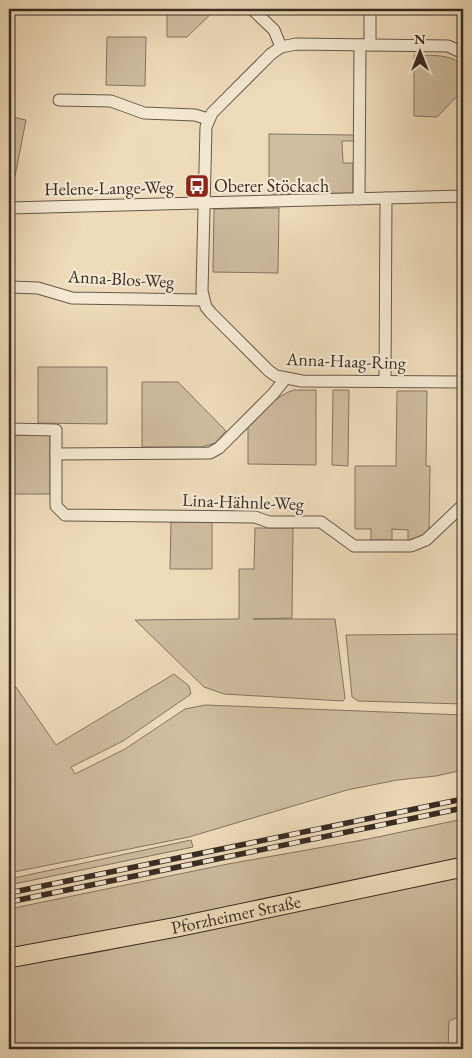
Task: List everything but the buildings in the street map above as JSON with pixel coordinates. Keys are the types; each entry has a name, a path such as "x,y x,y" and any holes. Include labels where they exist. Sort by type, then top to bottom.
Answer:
{"main road":[{"name":"Pforzheimer Straße","path":"9,958 177,927 463,867"}],"street":[{"path":"252,9 274,30 281,47"},
{"path":"359,199 365,45 370,9"},
{"path":"203,300 205,135 208,118 264,61 281,47 296,44 448,46 463,53"},
{"path":"59,100 111,101 144,114 195,115 208,118"},
{"name":"Helene-Lange-Weg","path":"9,208 463,196"},
{"path":"385,381 386,198"},
{"name":"Anna-Blos-Weg","path":"9,287 38,288 72,298 203,300"},
{"name":"Anna-Haag-Ring","path":"203,300 210,313 269,371 285,379 302,381 463,382"},
{"path":"56,454 210,453 219,448 273,394 285,379"},
{"name":"Lina-Hähnle-Weg","path":"9,429 56,430 56,506 66,515 256,517 269,522 321,522 354,546 411,546 426,540 463,505"}],"shaded area":[{"path":"167,9 216,9 187,37 167,37"},
{"path":"107,37 146,37 145,86 106,85"},
{"path":"414,55 447,57 463,66 463,90 437,117 414,116"},
{"path":"9,116 26,120 15,176 9,175"},
{"path":"269,134 354,135 354,141 342,141 343,163 353,163 353,193 269,194"},
{"path":"279,208 278,273 213,272 214,209"},
{"path":"38,367 107,367 107,424 38,423"},
{"path":"142,382 178,382 226,431 215,443 202,447 142,447"},
{"path":"294,390 316,390 316,465 248,464 248,427 275,400"},
{"path":"333,390 349,390 348,466 332,465"},
{"path":"397,391 427,391 426,466 430,466 429,530 421,537 408,540 408,530 392,529 392,540 371,540 371,529 355,529 355,466 396,466"},
{"path":"9,435 50,435 50,494 9,494"},
{"path":"171,522 212,522 212,569 170,569"},
{"path":"255,528 293,528 292,618 253,619 335,619 345,698 343,701 224,694 204,687 135,620 239,619 239,569 254,569"},
{"path":"463,634 463,704 358,701 352,697 346,635"},
{"path":"174,674 189,686 191,694 123,741 71,767 75,774 125,749 185,709 205,705 463,715 463,770 347,790 189,837 9,873 9,692 16,687 56,745"},
{"path":"463,819 463,859 92,935 9,949 9,909 228,864 368,839"},
{"path":"191,840 193,847 9,885 9,879"},
{"path":"463,876 463,1015 449,1021 448,1049 9,1049 9,967 99,952"}],"railway":[{"path":"9,893 463,799"},
{"path":"9,902 463,808"}],"place":[{"name":"Oberer Stöckach","path":"197,186"}]}
